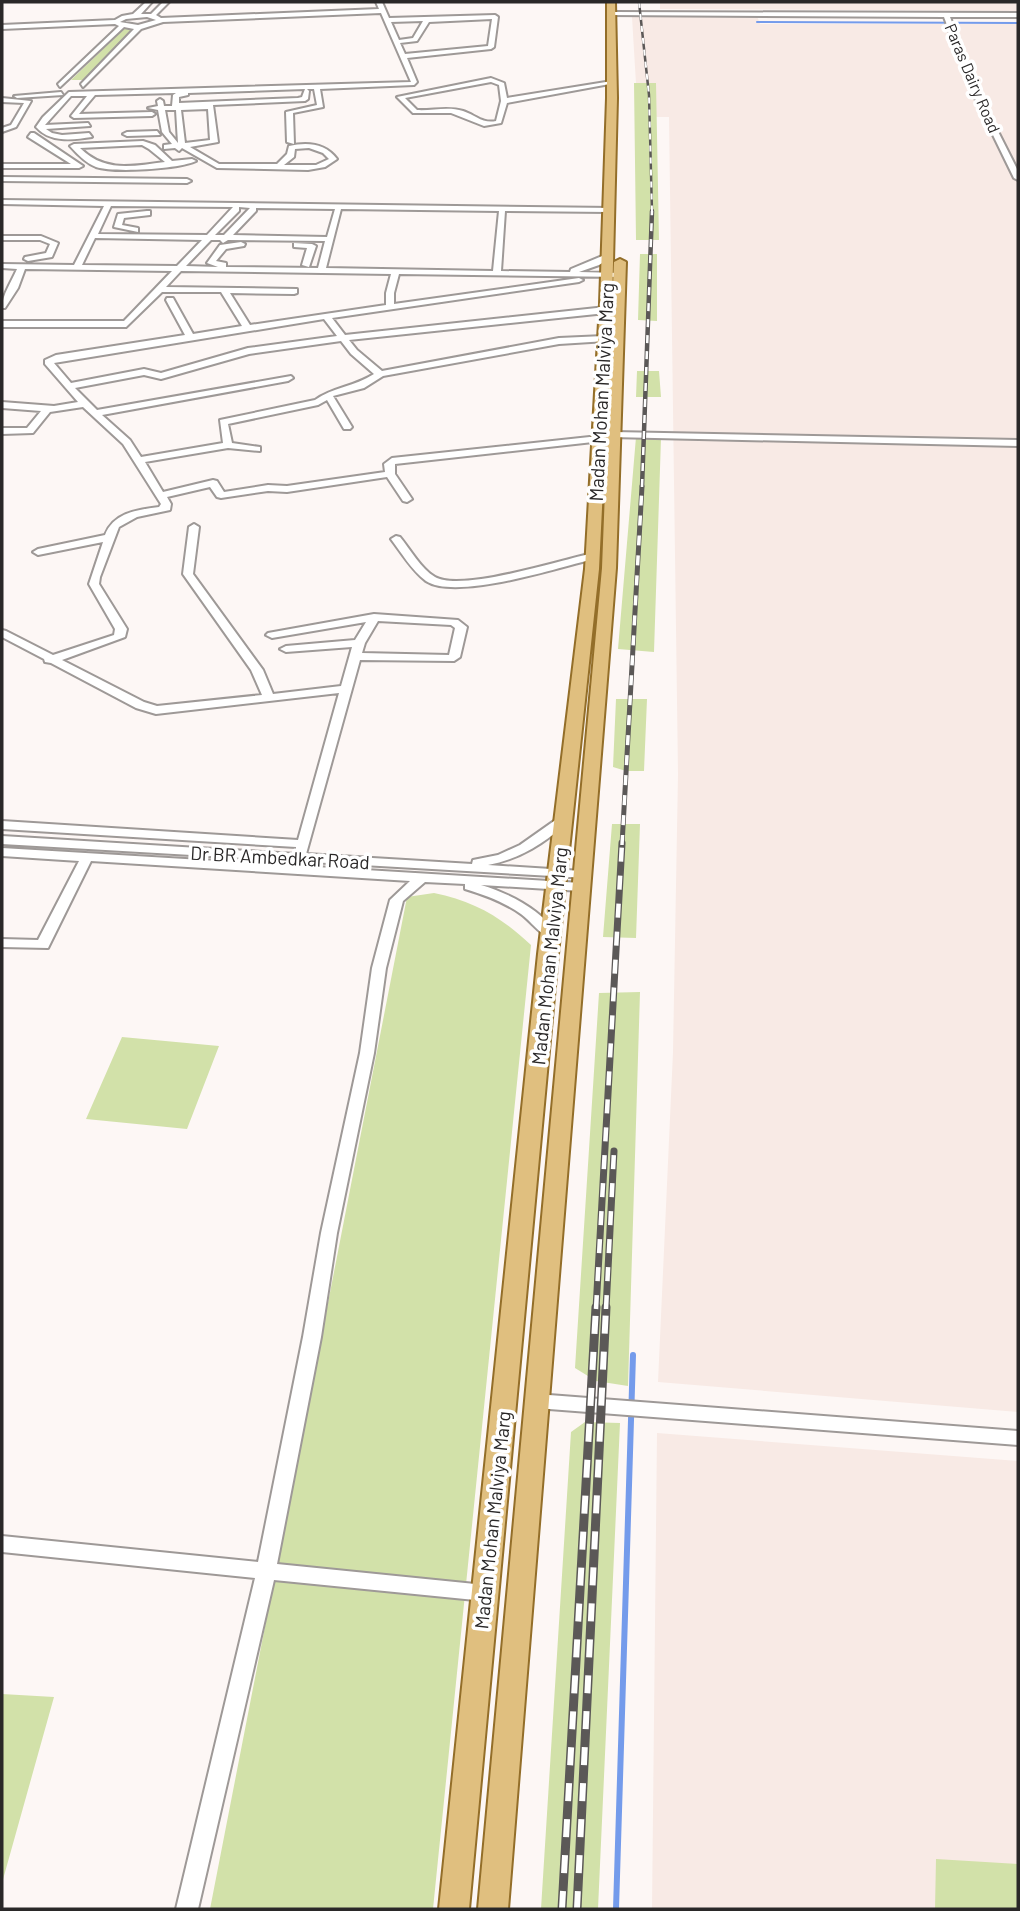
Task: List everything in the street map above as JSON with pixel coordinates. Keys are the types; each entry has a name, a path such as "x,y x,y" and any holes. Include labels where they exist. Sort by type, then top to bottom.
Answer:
{"main road":[{"name":"Madan Mohan Malviya Marg","path":"493,1909 609,568 604,339 609,282 616,8"},
{"name":"Madan Mohan Malviya Marg","path":"454,1909 551,934 607,437 616,8"}],"street":[{"path":"136,15 149,2"},
{"path":"152,16 166,2"},
{"path":"370,2 387,20 400,58"},
{"path":"2,97 412,83 414,82 379,11 379,2"},
{"path":"616,8 948,20 1018,15"},
{"path":"52,90 119,24 120,18 136,15 152,16 160,20 379,11"},
{"path":"395,40 417,37 427,20 495,18 489,48 400,58"},
{"path":"387,20 428,19"},
{"path":"2,27 119,24 139,27 160,20"},
{"name":"Paras Dairy Road","path":"948,20 977,96 1018,178"},
{"path":"2,97 52,90 68,94 84,92 85,86 139,27"},
{"path":"491,80 502,84 504,101 499,122 488,124 457,111 418,112 400,97 491,80"},
{"path":"504,101 612,83"},
{"path":"60,85 85,86 98,90 149,91"},
{"path":"306,91 305,99 298,100 175,105 175,96 180,94 306,91 317,87"},
{"path":"291,142 289,112 320,107 317,87"},
{"path":"159,90 166,132 183,159 194,166"},
{"path":"149,91 157,133"},
{"path":"93,93 74,116 105,116 161,108 211,107 214,142 175,146"},
{"path":"40,127 68,94"},
{"path":"2,97 28,101 15,127 2,130"},
{"path":"175,146 179,111"},
{"path":"40,127 104,124 105,116"},
{"path":"40,127 55,137 93,135"},
{"path":"117,134 157,133 175,146 218,166 295,168 323,165 333,159 328,152 315,147 297,146 292,148 291,155 279,166"},
{"path":"2,164 78,167 31,135"},
{"path":"170,163 152,147 143,143 74,146 102,167 170,163 194,166"},
{"path":"2,204 155,207 177,200 194,166"},
{"path":"2,179 187,181"},
{"path":"177,200 192,208 609,212"},
{"path":"108,205 177,200 338,210 609,212"},
{"path":"77,267 108,205"},
{"path":"155,207 150,213 124,214 118,227 186,231 209,229 216,215 191,212 192,208"},
{"path":"2,324 124,325 236,209"},
{"path":"197,269 253,209"},
{"path":"322,268 338,210"},
{"path":"497,273 502,212"},
{"path":"93,236 226,238 312,246 306,265"},
{"path":"2,238 41,238 54,243 49,255 41,258 2,258"},
{"path":"322,268 306,265 211,263 228,245 330,239"},
{"path":"559,274 596,263 609,282"},
{"path":"2,266 272,270 322,268 396,272 559,274 609,282"},
{"path":"2,306 22,267"},
{"path":"264,290 272,270"},
{"path":"390,308 390,293 396,272"},
{"path":"453,299 456,273"},
{"path":"559,274 579,280"},
{"path":"49,660 114,641 122,633 94,584 114,525 125,517 166,508 162,495 118,431 85,404 48,362 56,358 247,328 579,280 609,282"},
{"path":"228,446 223,422 317,402 328,395 361,386 380,374 515,343 549,329 609,282"},
{"path":"161,289 294,291"},
{"path":"224,290 247,328"},
{"path":"170,300 190,337"},
{"path":"327,317 341,337 380,374"},
{"path":"69,386 144,372 161,376 248,351 341,337 503,326 549,329 604,339"},
{"path":"96,413 288,378"},
{"path":"328,395 347,427"},
{"path":"2,405 48,408 85,404"},
{"path":"2,430 30,431 48,408"},
{"path":"407,499 390,474 389,464 400,460 607,437 1018,443"},
{"path":"140,460 228,446 257,449"},
{"path":"162,495 214,483 221,495 268,488 287,489 390,474"},
{"path":"194,527 188,574 257,670 269,698"},
{"path":"38,552 110,537"},
{"path":"396,539 430,579 447,585 472,583 593,556"},
{"path":"272,635 374,617 459,623 461,626 454,657 431,660 357,650 286,649"},
{"path":"298,864 357,650 374,617"},
{"path":"2,633 139,705 156,710 346,689"},
{"path":"187,1909 267,1571 329,1233 367,1053 379,968 397,900 436,874 509,856 541,840 564,818"},
{"path":"3,845 7,825 303,844"},
{"name":"Dr BR Ambedkar Road","path":"3,845 581,881"},
{"name":"Dr BR Ambedkar Road","path":"3,845 87,857 298,864 377,876 436,874"},
{"path":"2,943 43,945 87,857"},
{"path":"436,874 502,897 536,916 551,934"},
{"path":"377,876 389,886 397,900"},
{"path":"536,1401 1018,1438"},
{"path":"2,1544 485,1593"}],"shaded area":[{"path":"660,2 1018,2 1018,11 660,9"},
{"path":"757,16 760,24 1018,24 1018,1412 658,1382 673,1052 678,774 669,117 638,117 632,17"},
{"path":"657,1433 1018,1461 1018,1909 652,1909"}],"green space":[{"path":"124,29 135,29 83,80 71,80"},
{"path":"634,83 656,83 659,240 636,240"},
{"path":"640,254 657,254 657,321 638,320"},
{"path":"637,371 659,371 661,397 636,397"},
{"path":"636,437 661,438 654,652 618,649"},
{"path":"616,699 647,699 644,771 626,771 613,767"},
{"path":"612,824 640,824 636,938 603,937"},
{"path":"434,893 486,912 509,926 531,945 433,1909 210,1909 407,897"},
{"path":"640,992 628,1386 596,1381 575,1368 599,993"},
{"path":"122,1037 219,1046 187,1129 86,1119"},
{"path":"585,1422 620,1423 598,1909 541,1909 571,1432"},
{"path":"2,1694 54,1697 2,1883"},
{"path":"936,1859 1018,1864 1018,1909 935,1909"}],"waterway":[{"path":"757,22 1018,23"},
{"path":"616,1909 633,1355"}],"railway":[{"path":"639,2 649,95 652,211"},
{"path":"642,487 652,211"},
{"path":"622,845 642,486"},
{"path":"596,1309 622,843"},
{"path":"606,1309 614,1151"},
{"path":"562,1909 596,1307"},
{"path":"577,1909 606,1307"}]}
